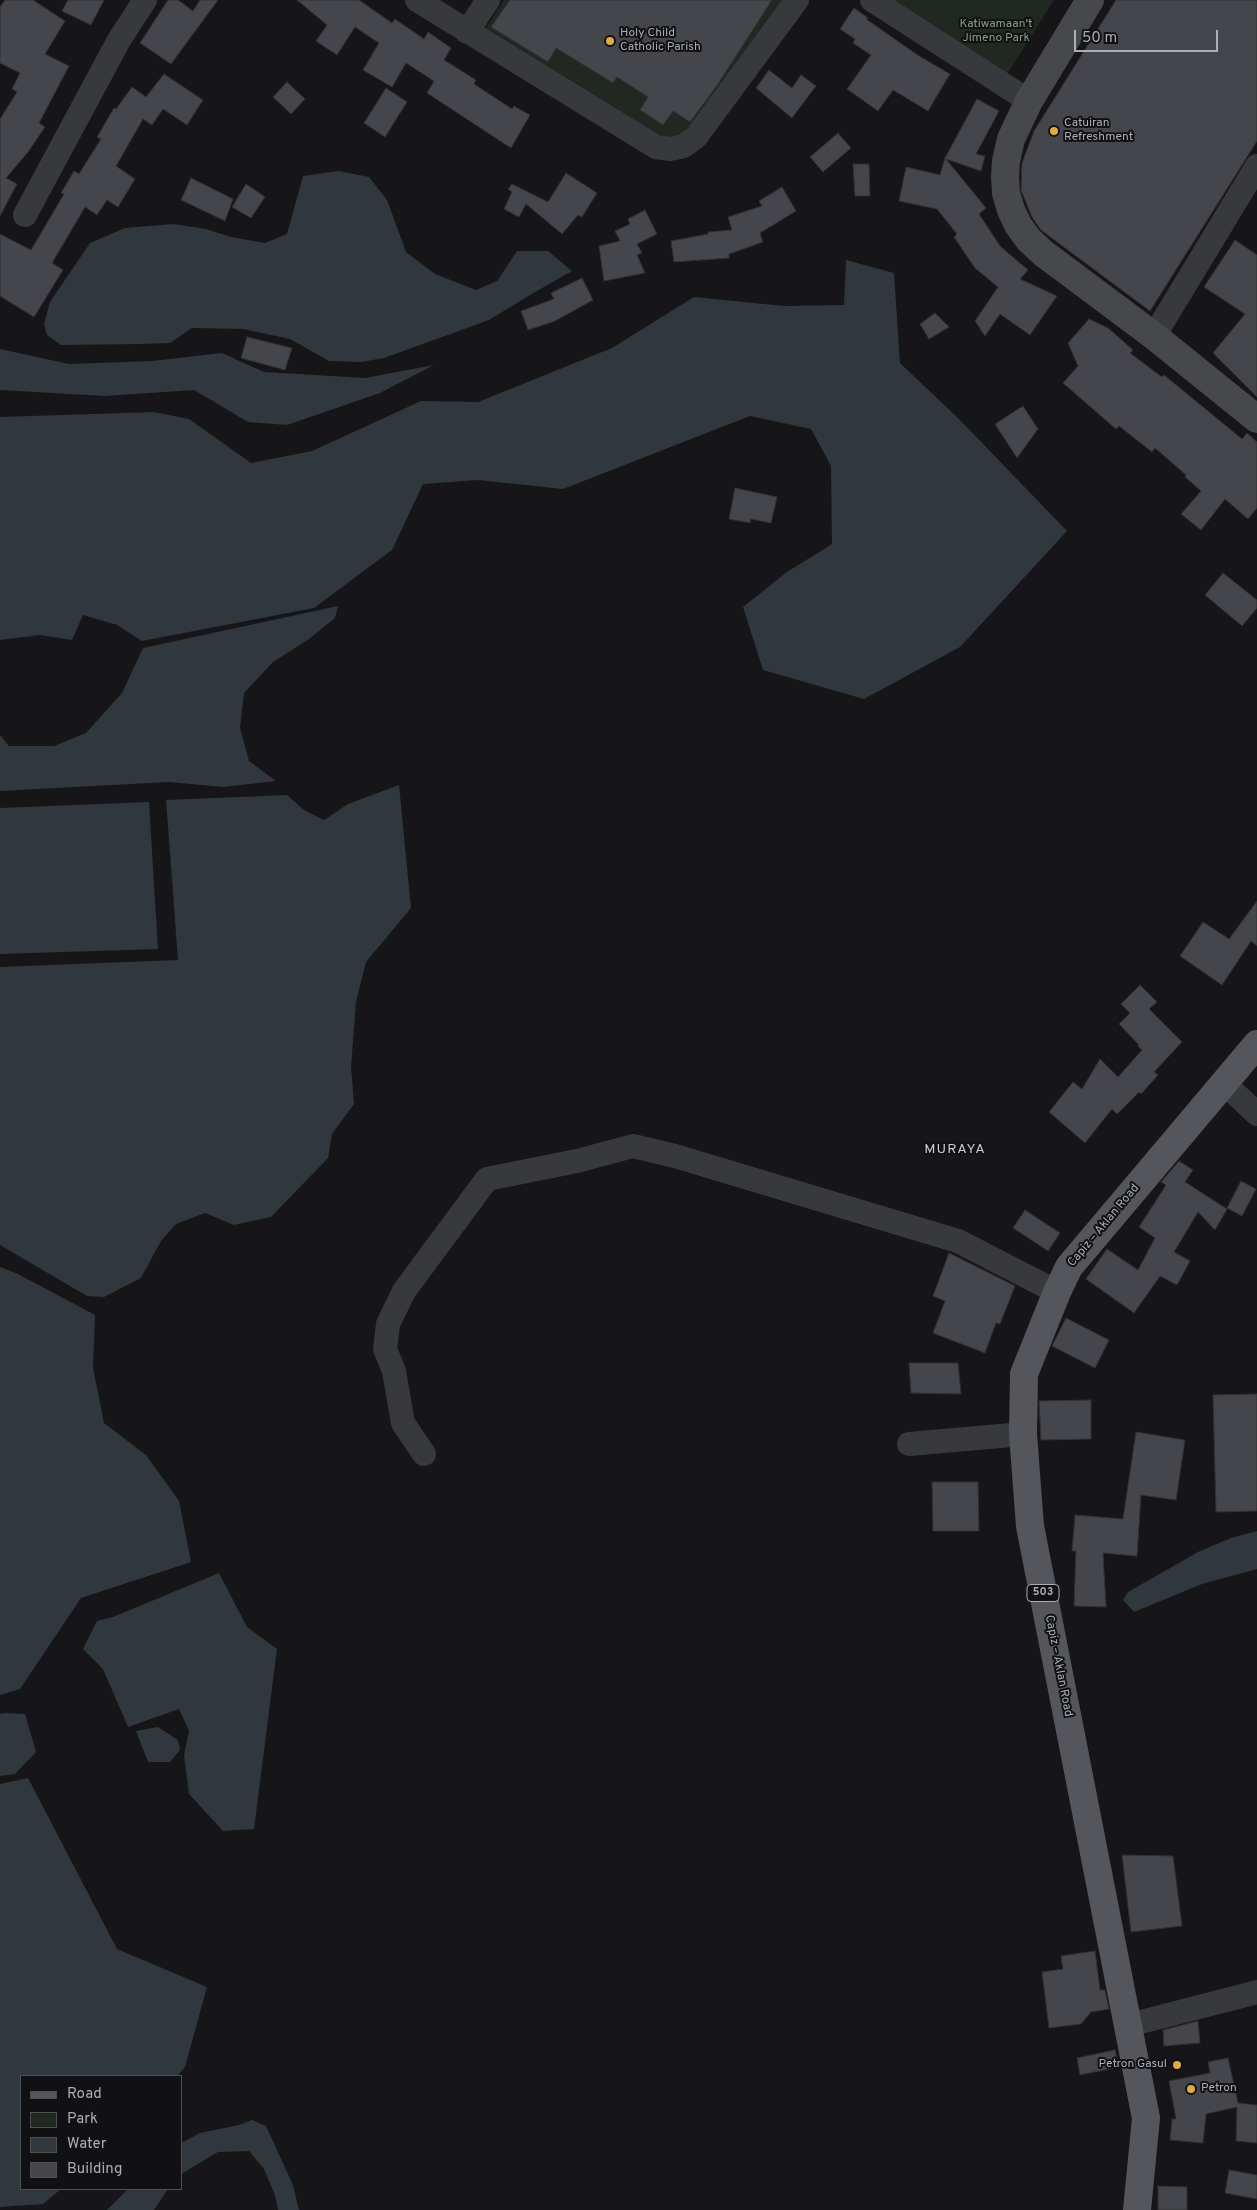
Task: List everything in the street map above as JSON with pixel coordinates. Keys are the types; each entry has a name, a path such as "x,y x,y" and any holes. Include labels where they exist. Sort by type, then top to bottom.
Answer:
{"main road":[{"path":"1090,0 1029,101 1011,139 1006,160 1006,193 1018,225 1029,240 1043,253 1154,336 1257,419"},
{"name":"Capiz – Aklan Road","path":"1137,2210 1146,2118 1030,1526 1023,1434 1024,1374 1069,1267 1257,1044"}],"street":[{"path":"25,215 119,40 145,0"},
{"path":"417,0 656,147 670,149 684,146 696,137 798,0"},
{"path":"467,32 488,0"},
{"path":"872,0 1029,101"},
{"path":"1154,336 1257,166"},
{"path":"1224,1083 1257,1114"},
{"path":"424,1454 403,1423 394,1371 385,1349 388,1324 404,1291 487,1179 577,1161 633,1146 675,1156 958,1241 1057,1292"},
{"path":"909,1444 1023,1434"},
{"path":"1129,2025 1257,1992"}],"green space":[{"path":"504,0 783,0 684,134 664,138 486,28"},
{"name":"Katiwamaan't Jimeno Park","path":"884,0 1054,0 1006,76"}],"water":[{"path":"339,171 369,177 387,200 406,252 435,274 476,290 497,281 517,251 548,251 572,271 489,320 384,358 361,362 329,361 290,339 243,329 192,328 170,343 140,344 61,345 47,335 44,324 50,302 90,243 125,228 173,224 206,229 231,237 265,243 287,234 303,176"},
{"path":"846,260 894,273 900,363 959,419 1067,531 960,647 864,699 763,670 743,607 787,572 832,544 831,466 811,429 750,416 563,489 478,480 423,484 392,550 314,608 142,641 117,625 83,615 72,640 40,635 0,640 0,417 154,412 189,419 251,463 312,451 421,401 478,402 612,348 694,297 784,306 844,305"},
{"path":"0,349 69,364 152,361 222,353 264,372 365,378 434,365 380,393 287,425 248,422 194,390 105,396 0,390"},
{"path":"338,606 335,618 309,639 273,662 244,693 240,728 249,761 276,781 223,787 169,782 0,791 0,735 9,746 54,746 86,733 122,693 143,648"},
{"path":"399,785 411,908 366,962 356,1002 351,1067 354,1104 332,1134 328,1158 271,1217 234,1225 205,1213 176,1224 161,1241 141,1278 104,1297 87,1296 0,1245 0,967 178,960 166,800 287,795 304,810 324,820 348,804"},
{"path":"149,802 158,949 0,954 0,808"},
{"path":"0,1267 18,1274 95,1315 93,1368 104,1423 146,1455 179,1501 191,1562 81,1598 20,1689 0,1695"},
{"path":"1257,1531 1257,1569 1202,1584 1134,1612 1123,1600 1128,1592 1198,1552 1231,1538"},
{"path":"219,1573 247,1627 277,1649 254,1829 223,1831 189,1794 184,1755 189,1731 179,1709 128,1727 103,1669 83,1649 97,1621 113,1617"},
{"path":"0,1714 25,1714 36,1752 15,1774 0,1776"},
{"path":"158,1727 178,1740 180,1750 170,1762 148,1762 136,1731"},
{"path":"28,1778 117,1949 207,1987 185,2067 178,2075 20,2075 20,2190 60,2190 43,2204 0,2207 0,1784"},
{"path":"252,2120 266,2126 293,2185 299,2210 278,2210 275,2195 264,2169 249,2151 218,2152 182,2173 182,2142 200,2133 239,2125"},
{"path":"127,2190 167,2190 154,2210 107,2210"}],"building":[{"path":"5,0 33,0 65,21 45,54 69,66 39,123 45,127 28,152 6,178 17,184 0,216 0,119 17,92 12,89 20,73 0,63 0,7"},
{"path":"68,0 104,0 91,25 62,11"},
{"path":"168,0 178,0 193,11 200,0 218,0 171,64 140,43"},
{"path":"297,0 359,0 392,23 395,19 424,39 428,32 451,48 444,60 476,80 474,84 512,109 514,106 530,115 511,148 427,93 434,81 406,63 392,87 363,70 379,43 355,27 337,55 316,41 327,25"},
{"path":"510,0 772,0 718,84 690,122 673,111 663,125 640,110 648,97 617,77 613,83 556,48 548,62 491,27"},
{"path":"1116,0 1257,0 1257,141 1150,311 1041,230 1032,217 1021,190 1022,163 1034,131"},
{"path":"854,8 868,18 866,19 919,56 950,74 928,111 893,90 878,111 847,89 871,55 853,43 855,39 840,29"},
{"path":"769,70 792,88 801,75 816,86 792,118 756,88"},
{"path":"164,74 203,100 187,125 163,109 152,125 143,119 116,166 135,179 118,207 107,200 97,215 85,207 52,263 63,270 34,317 0,296 0,234 31,250 64,194 61,193 74,171 79,174 101,139 97,137 114,108 116,109 132,87 146,97"},
{"path":"287,82 305,99 291,114 273,97"},
{"path":"386,88 407,102 385,137 364,123"},
{"path":"977,99 999,111 976,154 985,156 981,171 946,159 986,208 979,214 1000,246 1028,270 1020,279 1057,296 1030,335 1000,314 985,336 975,321 998,287 975,268 954,237 957,234 937,209 899,201 906,167 940,175 945,158"},
{"path":"838,133 851,148 823,172 810,157"},
{"path":"853,164 869,164 870,196 855,196"},
{"path":"566,173 597,193 582,217 578,215 562,234 526,204 519,217 504,209 512,192 508,189 512,184 548,202"},
{"path":"191,178 233,199 225,221 181,200"},
{"path":"246,184 265,197 251,218 232,207"},
{"path":"782,187 796,211 760,233 763,242 729,254 729,258 674,262 671,241 708,234 708,232 732,230 728,217 762,206 759,201"},
{"path":"645,210 657,234 637,244 642,253 637,255 645,273 604,281 599,246 620,241 615,231 630,224 628,219"},
{"path":"1235,240 1257,255 1257,397 1213,353 1245,314 1204,287"},
{"path":"582,278 593,300 555,321 528,330 521,311 554,299 551,293"},
{"path":"935,313 949,327 929,339 920,324"},
{"path":"1089,319 1108,328 1133,350 1130,353 1162,377 1164,375 1242,439 1247,433 1257,442 1257,508 1248,519 1225,499 1201,530 1181,514 1201,491 1185,477 1186,475 1155,448 1152,452 1119,426 1116,429 1063,383 1078,366 1068,343"},
{"path":"247,337 292,348 285,370 241,358"},
{"path":"1023,406 1038,429 1017,458 995,424"},
{"path":"735,488 777,497 771,523 751,519 750,523 729,519"},
{"path":"1223,573 1257,600 1257,608 1242,626 1205,595"},
{"path":"1257,901 1257,946 1251,941 1222,985 1180,956 1203,922 1229,939"},
{"path":"1140,985 1157,1002 1149,1009 1182,1042 1154,1072 1158,1075 1141,1094 1139,1092 1117,1114 1112,1109 1085,1143 1049,1112 1073,1082 1082,1089 1100,1059 1118,1077 1142,1050 1119,1024 1130,1013 1121,1004"},
{"path":"1179,1161 1193,1170 1185,1182 1227,1209 1215,1230 1198,1212 1174,1252 1190,1261 1177,1285 1160,1276 1134,1313 1086,1279 1107,1249 1138,1270 1155,1238 1139,1227 1166,1185 1161,1182"},
{"path":"1241,1181 1256,1189 1242,1216 1227,1208"},
{"path":"1025,1210 1060,1233 1048,1251 1013,1228"},
{"path":"949,1253 1015,1286 1000,1324 996,1323 985,1353 933,1333 945,1301 933,1296"},
{"path":"1066,1318 1109,1340 1095,1368 1052,1346"},
{"path":"909,1363 958,1363 961,1394 911,1393"},
{"path":"1257,1394 1257,1511 1216,1512 1213,1395"},
{"path":"1091,1400 1091,1439 1041,1440 1039,1401"},
{"path":"1136,1432 1185,1440 1176,1500 1141,1495 1137,1556 1103,1553 1106,1607 1074,1606 1076,1551 1072,1551 1075,1515 1123,1519"},
{"path":"932,1482 978,1482 979,1531 933,1531"},
{"path":"1122,1855 1173,1856 1182,1926 1131,1932"},
{"path":"1095,1951 1100,1990 1105,1990 1109,2009 1091,2012 1081,2024 1049,2028 1042,1972 1063,1969 1061,1956"},
{"path":"1198,2021 1200,2043 1164,2046 1163,2030"},
{"path":"1115,2050 1119,2067 1080,2075 1077,2058"},
{"path":"1228,2058 1238,2103 1257,2105 1257,2143 1236,2141 1237,2107 1206,2114 1203,2143 1170,2140 1172,2119 1176,2119 1169,2081 1210,2073 1208,2062"},
{"path":"1229,2170 1257,2175 1257,2199 1225,2193"},
{"path":"1158,2186 1187,2187 1187,2210 1158,2210"}],"place":[{"name":"Holy Child Catholic Parish","path":"610,41"},
{"name":"Catuiran Refreshment","path":"1054,131"},
{"name":"Petron Gasul","path":"1177,2065"},
{"name":"Petron","path":"1191,2089"}],"district":[{"name":"MURAYA","path":"955,1150"}]}
